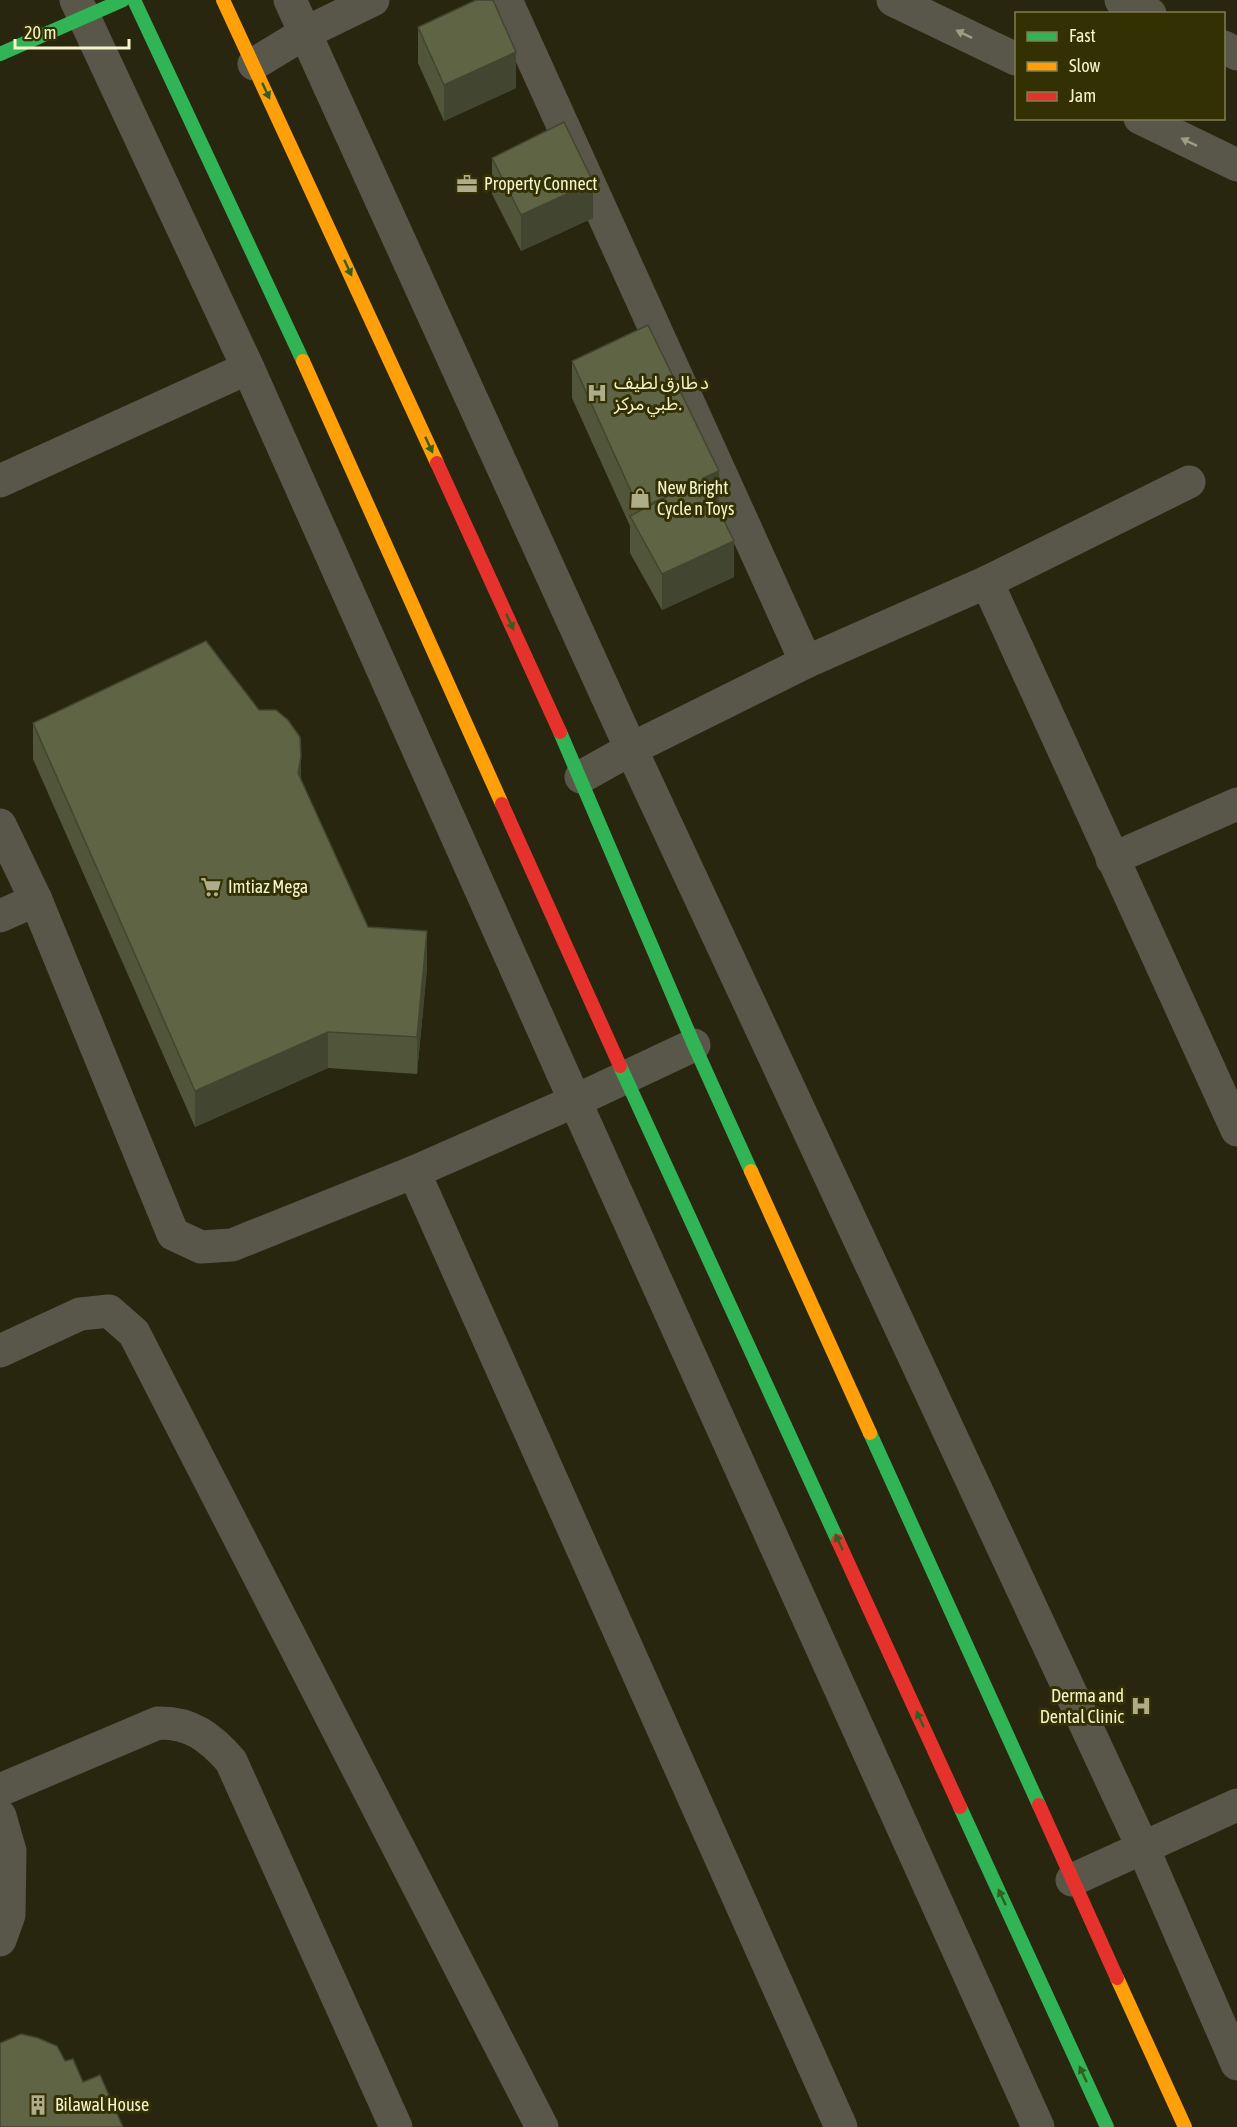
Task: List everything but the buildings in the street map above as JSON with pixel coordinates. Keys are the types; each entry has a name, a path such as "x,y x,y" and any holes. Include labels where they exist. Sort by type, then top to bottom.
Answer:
{"street":[{"path":"0,54 80,9 123,0"},
{"path":"134,0 297,346 625,1078 1107,2127"},
{"path":"223,0 581,777 694,1045 1185,2127"},
{"path":"290,0 631,749 1143,1848 1237,2064"},
{"path":"254,64 305,33 374,0"},
{"path":"506,0 807,662"},
{"path":"893,0 1015,58"},
{"path":"1121,0 1146,12"},
{"path":"80,9 248,368 575,1101 1038,2127"},
{"path":"1144,120 1237,165"},
{"path":"0,481 248,368"},
{"path":"581,777 631,749 807,662 987,582 1189,482"},
{"path":"987,582 1237,1130"},
{"path":"1112,859 1237,804"},
{"path":"0,825 36,900 173,1234 201,1247 232,1245 414,1172 575,1101 694,1045"},
{"path":"0,916 36,900"},
{"path":"414,1172 841,2127"},
{"path":"0,1352 80,1314 110,1311 134,1334 542,2127"},
{"path":"0,1790 158,1723 176,1722 213,1741 231,1761 396,2127"},
{"path":"1072,1880 1237,1805"},
{"path":"0,1816 10,1851 9,1915 0,1940"}],"traffic: fast":[{"path":"0,54 123,0"},
{"path":"134,0 303,361"},
{"path":"560,732 694,1045 751,1171"},
{"path":"620,1066 838,1541"},
{"path":"870,1433 1039,1805"},
{"path":"960,1807 1107,2127"}],"traffic: slow":[{"path":"223,0 437,463"},
{"path":"303,361 502,804"},
{"path":"751,1171 870,1433"},
{"path":"1117,1978 1185,2127"}],"traffic: jam":[{"path":"437,463 560,732"},
{"path":"502,804 620,1066"},
{"path":"838,1541 960,1807"},
{"path":"1039,1805 1117,1978"}],"place":[{"name":"Property Connect","path":"467,184"},
{"name":"د طارق لطیف طبي مرکز.","path":"597,393"},
{"name":"New Bright Cycle n Toys","path":"640,498"},
{"name":"Imtiaz Mega","path":"211,887"},
{"name":"Derma and Dental Clinic","path":"1141,1706"},
{"name":"Bilawal House","path":"38,2105"}]}
